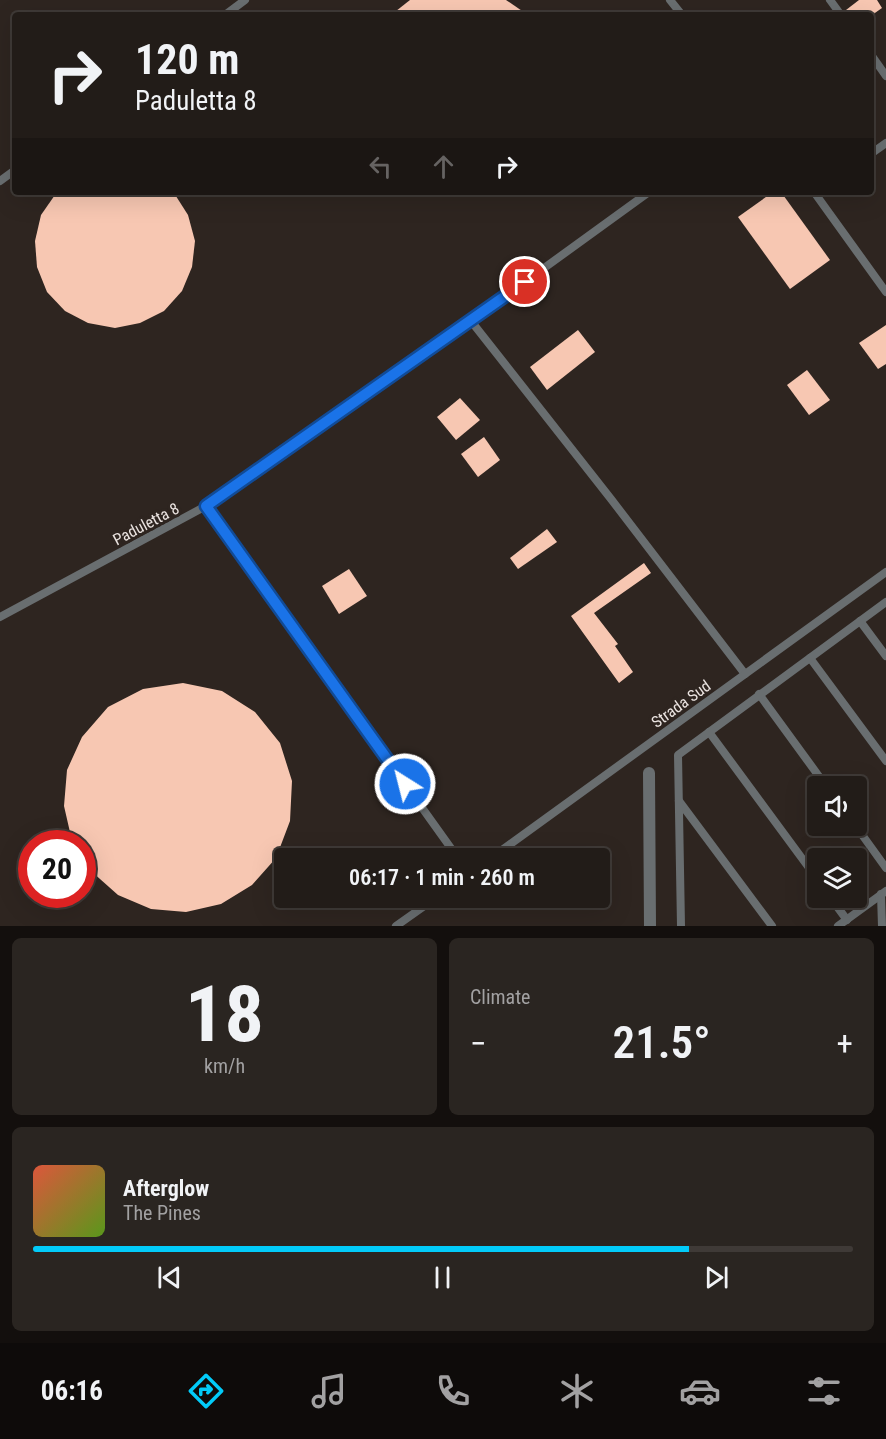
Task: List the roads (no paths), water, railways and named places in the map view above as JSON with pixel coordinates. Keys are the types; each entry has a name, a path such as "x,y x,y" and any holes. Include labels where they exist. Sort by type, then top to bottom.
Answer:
{"street":[{"path":"649,773 650,926"}],"lane":[{"path":"229,12 245,0"},
{"path":"670,0 680,12"},
{"path":"874,59 886,76"},
{"name":"Paduletta 8","path":"0,617 206,506 471,321 645,195"},
{"path":"818,195 886,292"},
{"path":"471,321 745,674"},
{"path":"206,506 451,848"},
{"name":"Strada Sud","path":"505,848 886,572"},
{"path":"681,926 678,755 886,602"},
{"path":"860,621 886,656"},
{"path":"810,658 886,761"},
{"path":"759,694 819,776"},
{"path":"709,732 807,864"},
{"path":"679,801 772,926"},
{"path":"863,836 886,868"},
{"path":"838,926 884,893"},
{"path":"882,926 884,893"},
{"path":"396,926 421,908"},
{"path":"838,908 847,920"}]}
